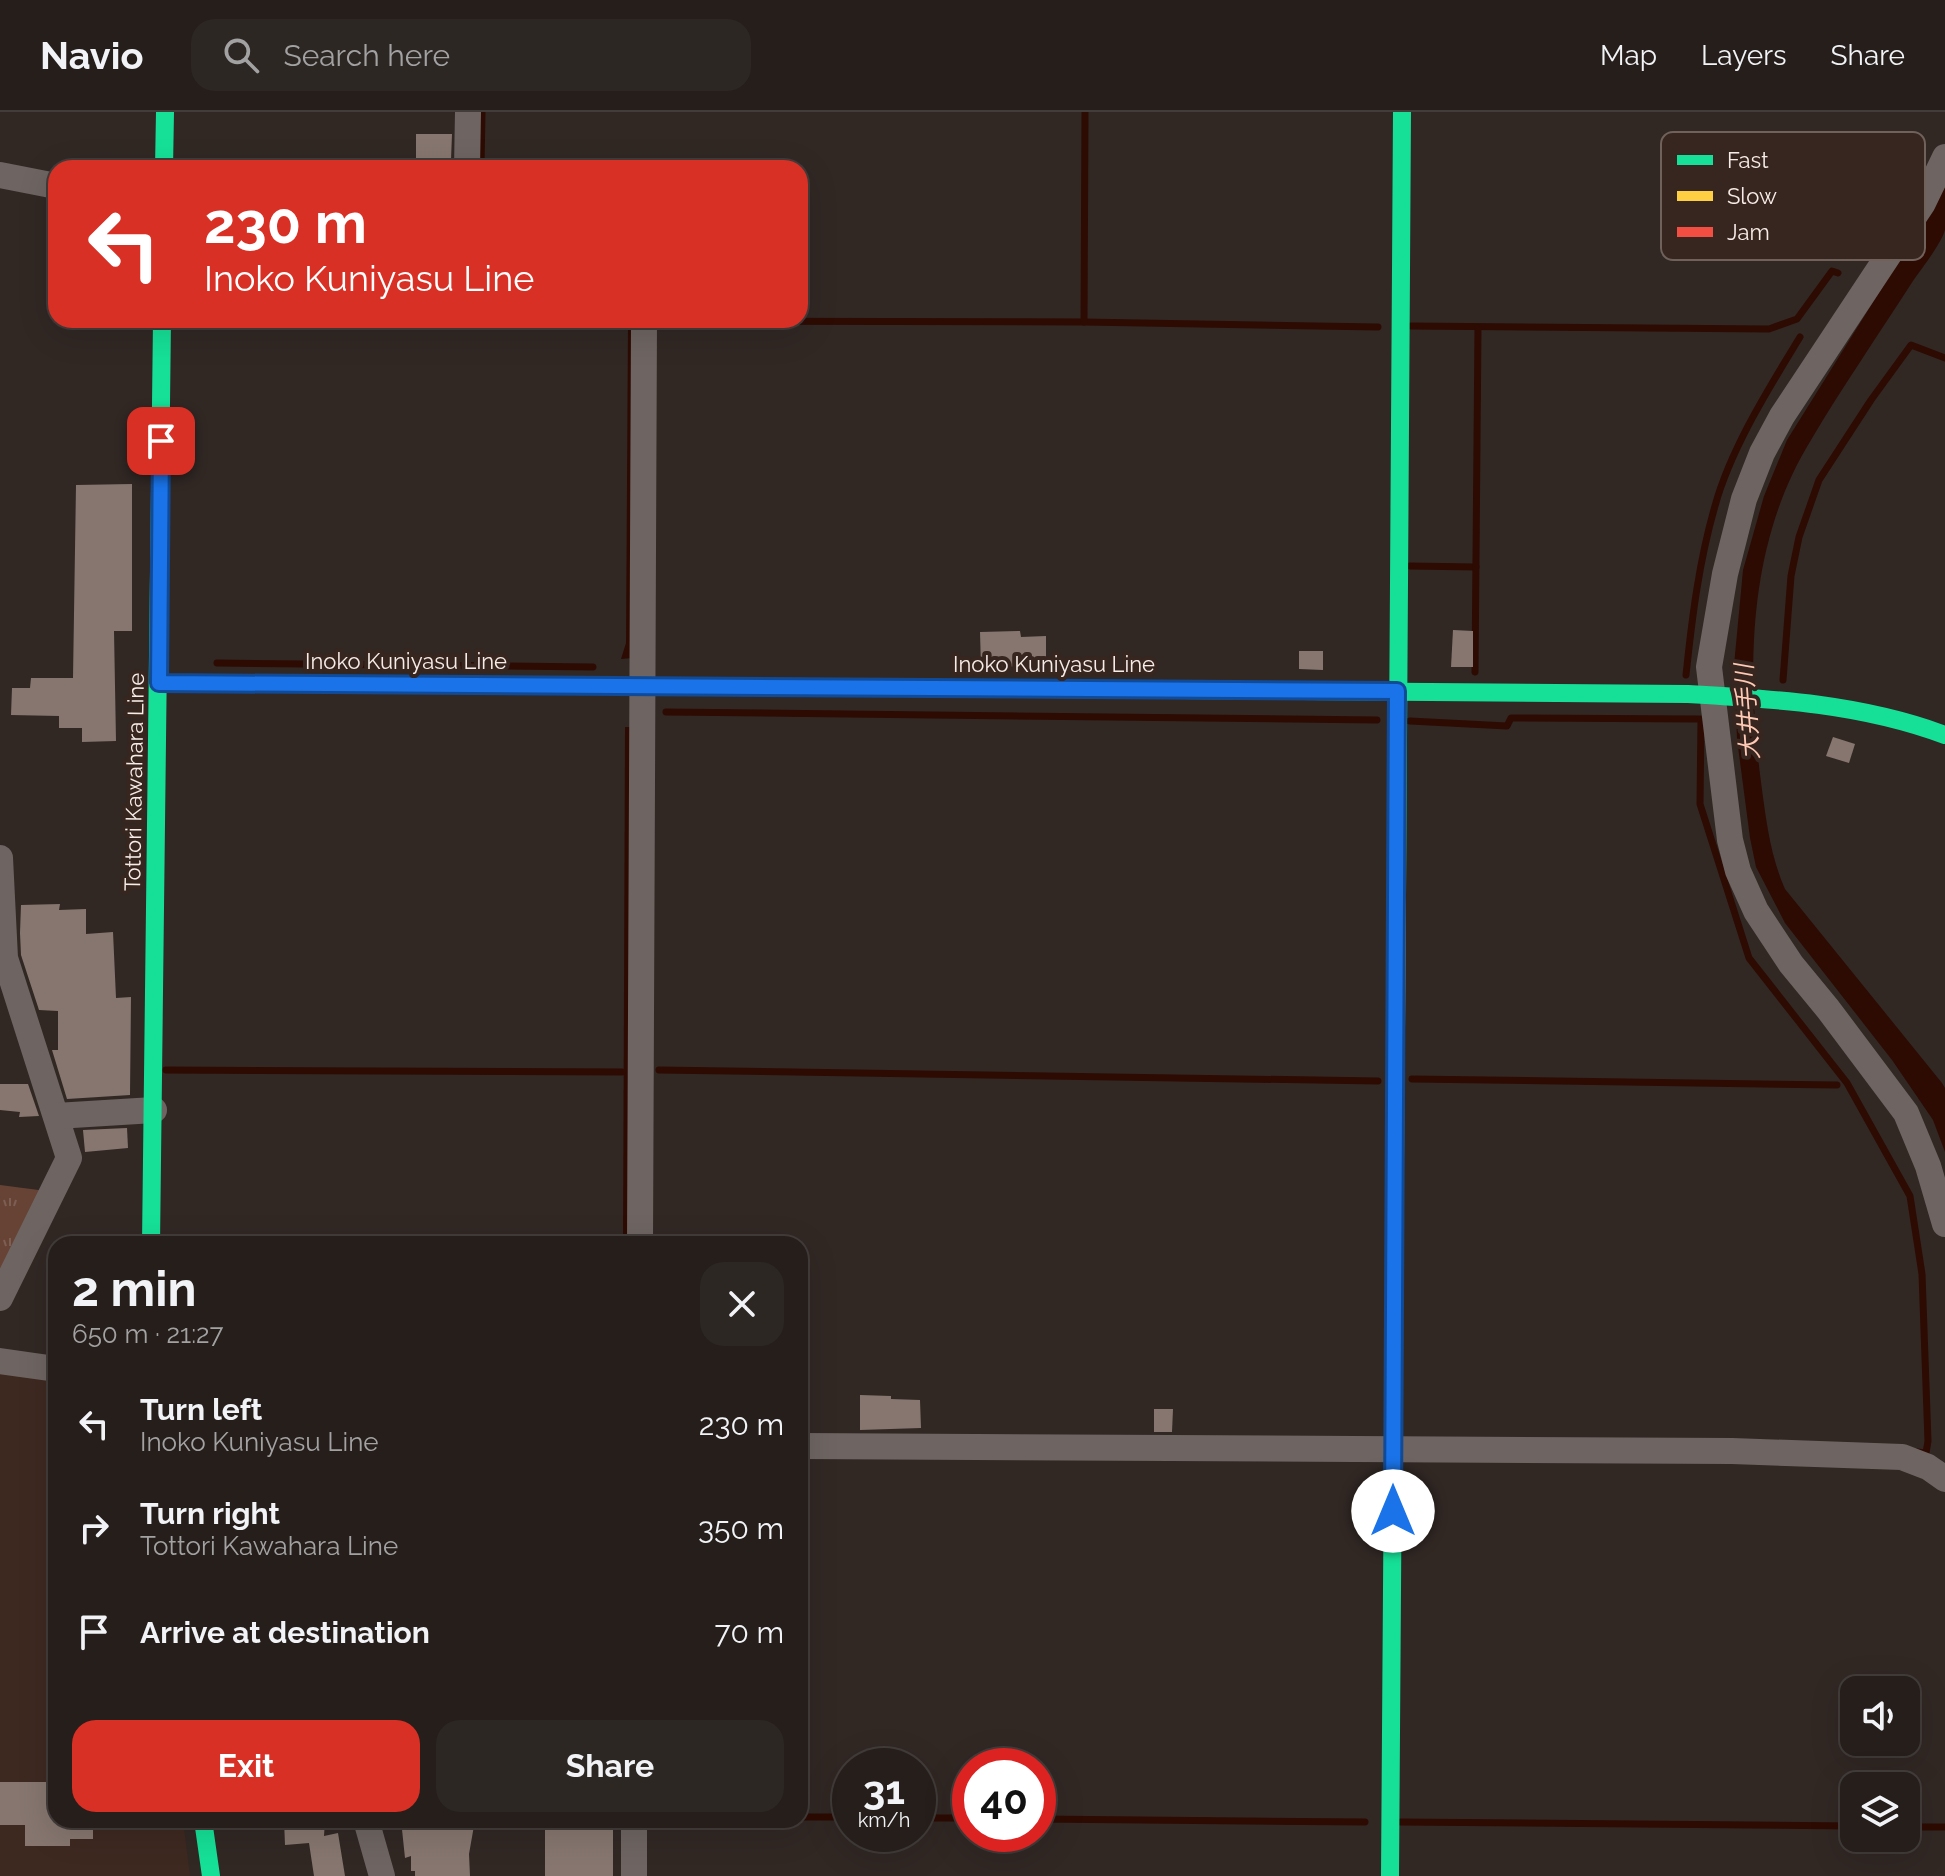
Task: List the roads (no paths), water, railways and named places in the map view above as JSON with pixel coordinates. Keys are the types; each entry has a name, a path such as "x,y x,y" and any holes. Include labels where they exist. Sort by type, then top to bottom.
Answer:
{"main road":[{"path":"164,160 165,112"},
{"path":"1390,1876 1402,112"},
{"name":"Tottori Kawahara Line","path":"151,1236 162,328"},
{"name":"Inoko Kuniyasu Line","path":"159,683 1715,696 1839,705 1887,716 1945,735"},
{"path":"204,1828 211,1876"}],"street":[{"path":"467,160 468,112"},
{"path":"1925,199 1945,157"},
{"path":"0,175 48,184"},
{"path":"1885,260 1782,416 1762,453 1744,499 1725,574 1709,667 1715,696 1730,840 1738,871 1756,911 1791,964 1906,1113 1928,1166 1945,1224"},
{"path":"640,1236 644,328"},
{"path":"0,858 5,958 69,1158 0,1298"},
{"path":"56,1116 154,1110"},
{"path":"0,1361 48,1368"},
{"path":"808,1446 1732,1451 1902,1457 1945,1479"},
{"path":"368,1828 382,1876"},
{"path":"634,1828 634,1876"}],"water":[{"name":"大井手川","path":"1945,187 1945,230 1940,242 1811,440 1790,479 1774,520 1757,606 1754,694 1756,738 1769,837 1785,889 1942,1083 1945,1088 1945,1152 1933,1120 1892,1060 1785,923 1756,867 1737,739 1734,665 1743,570 1764,496 1787,440 1899,260 1925,260 1925,219"},
{"path":"628,328 635,328 633,658 621,659 626,643"},
{"path":"625,727 632,727 630,1236 623,1236"}],"waterway":[{"path":"481,160 482,112"},
{"path":"1084,322 1085,112"},
{"path":"1411,326 1769,329 1797,319 1832,271 1838,273"},
{"path":"808,321 1378,327"},
{"path":"1475,672 1478,328"},
{"path":"1686,675 1700,569 1722,484 1752,419 1800,337"},
{"path":"1783,680 1791,576 1799,537 1819,480 1911,345 1945,358"},
{"path":"1410,566 1476,567"},
{"path":"217,663 593,667"},
{"path":"666,712 1377,720"},
{"path":"1410,721 1507,726 1511,718 1698,719"},
{"path":"1701,719 1700,804 1749,958 1847,1083 1910,1196 1922,1274 1928,1441 1926,1453 1917,1452"},
{"path":"166,1070 622,1072"},
{"path":"659,1070 1378,1081"},
{"path":"1412,1079 1837,1085"},
{"path":"808,1817 832,1817"},
{"path":"936,1818 952,1818"},
{"path":"1056,1819 1365,1822"},
{"path":"1401,1822 1840,1826"},
{"path":"1920,1827 1945,1827"}]}
